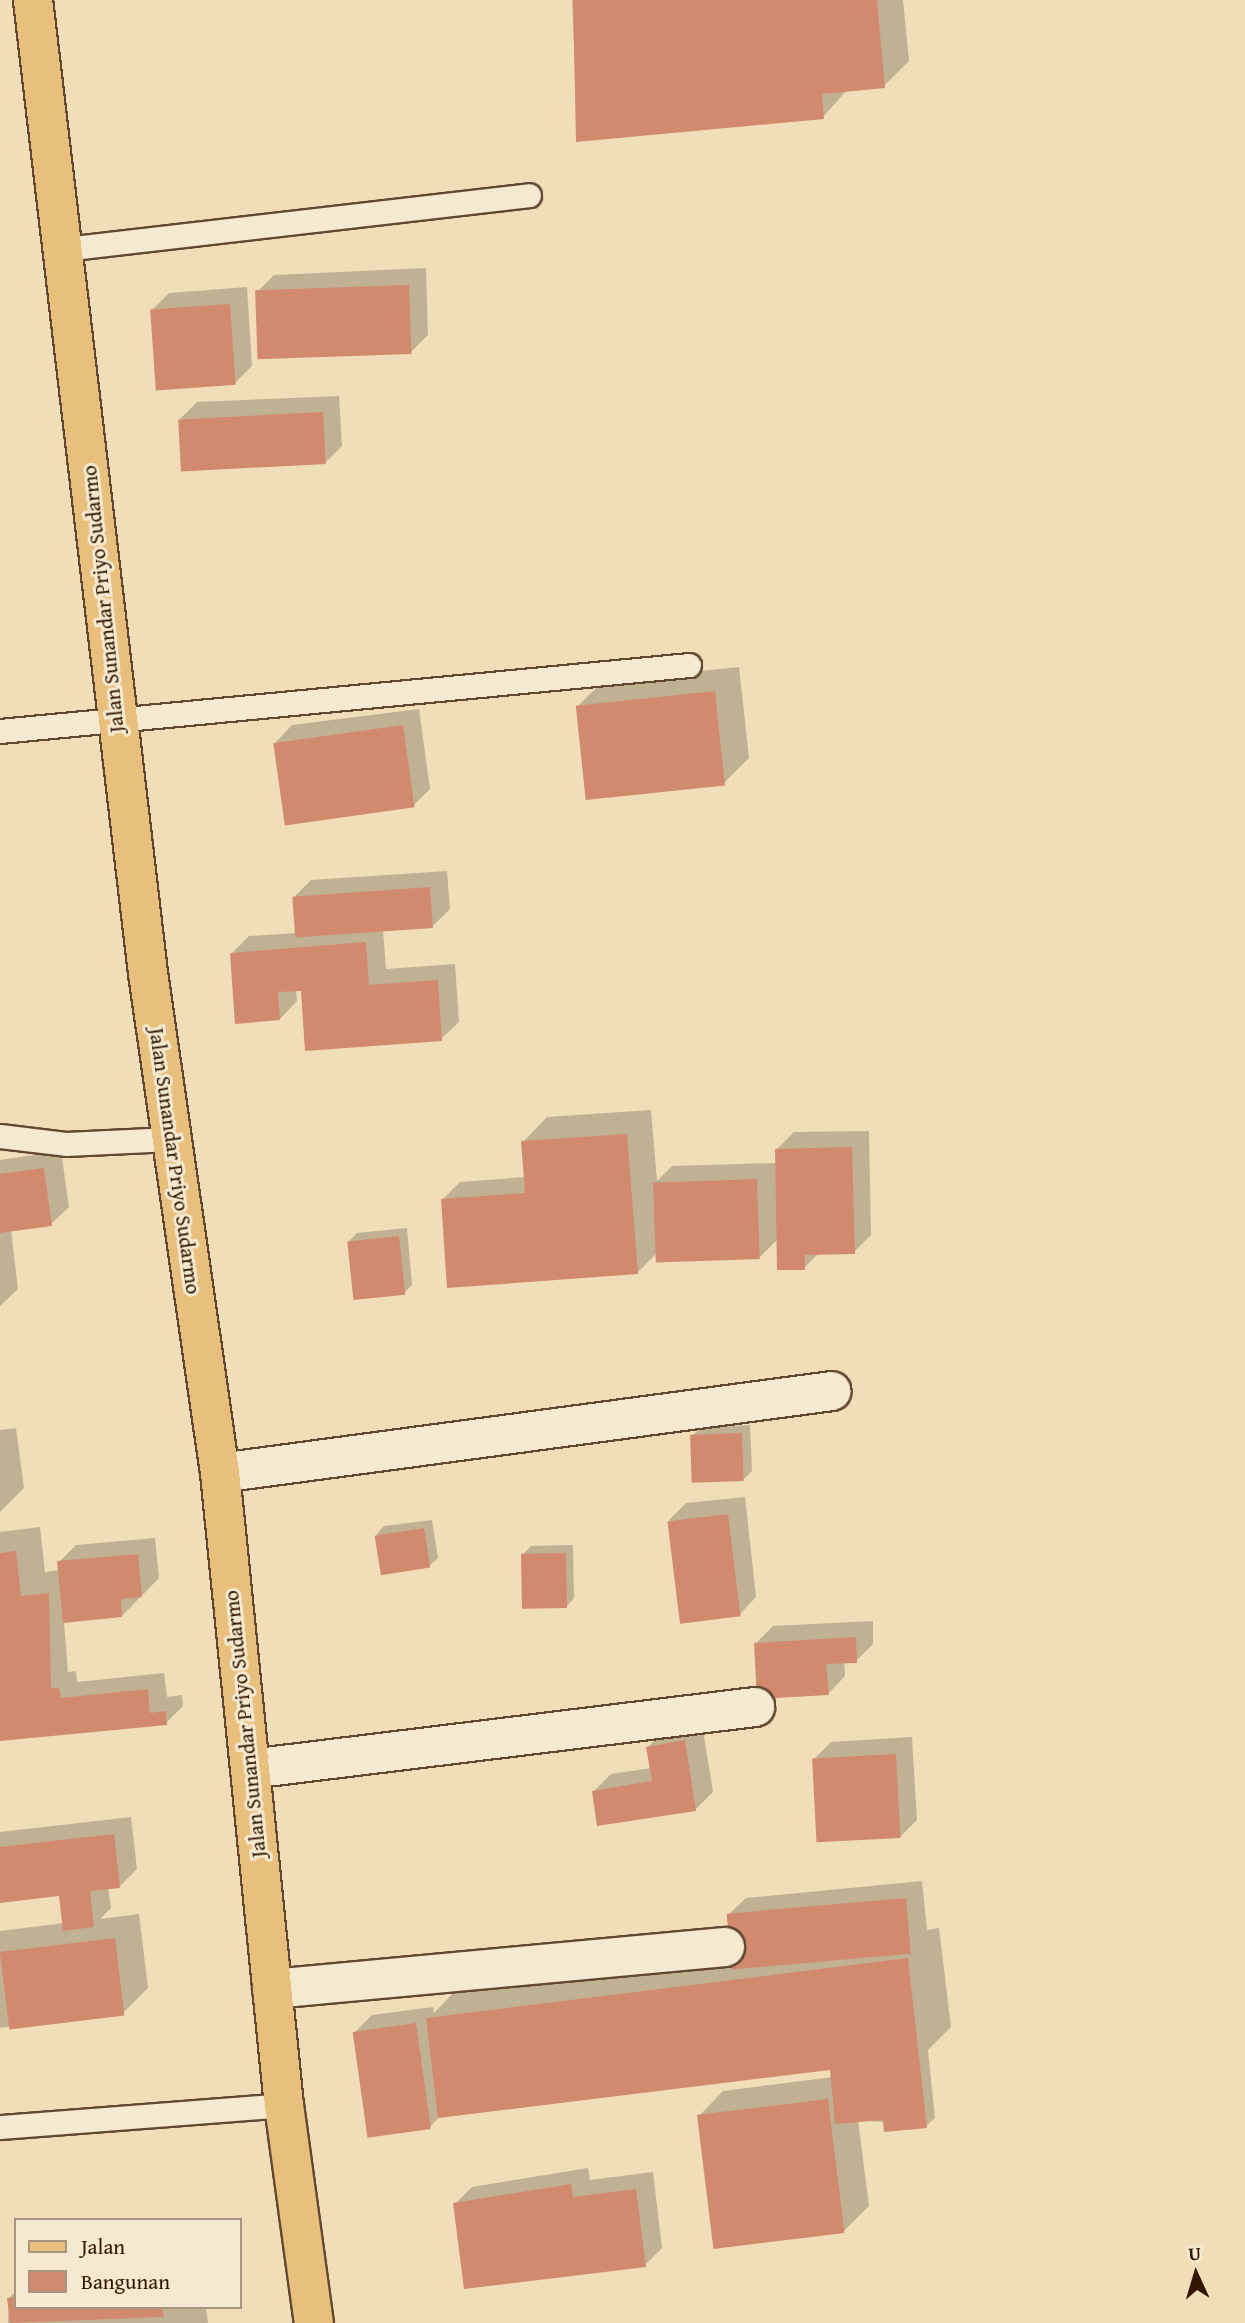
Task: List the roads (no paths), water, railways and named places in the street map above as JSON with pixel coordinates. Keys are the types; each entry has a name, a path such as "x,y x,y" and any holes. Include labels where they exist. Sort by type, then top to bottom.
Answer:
{"main road":[{"name":"Jalan Sunandar Priyo Sudarmo","path":"33,0 64,248 116,719 171,1139 220,1473 272,1989 314,2323"}],"street":[{"path":"220,1473 832,1391"},
{"path":"250,1769 755,1707"},
{"path":"272,1989 725,1947"}],"lane":[{"path":"64,248 529,195"},
{"path":"0,732 689,664"},
{"path":"0,1136 66,1144 171,1139"},
{"path":"0,2127 285,2105"}]}
